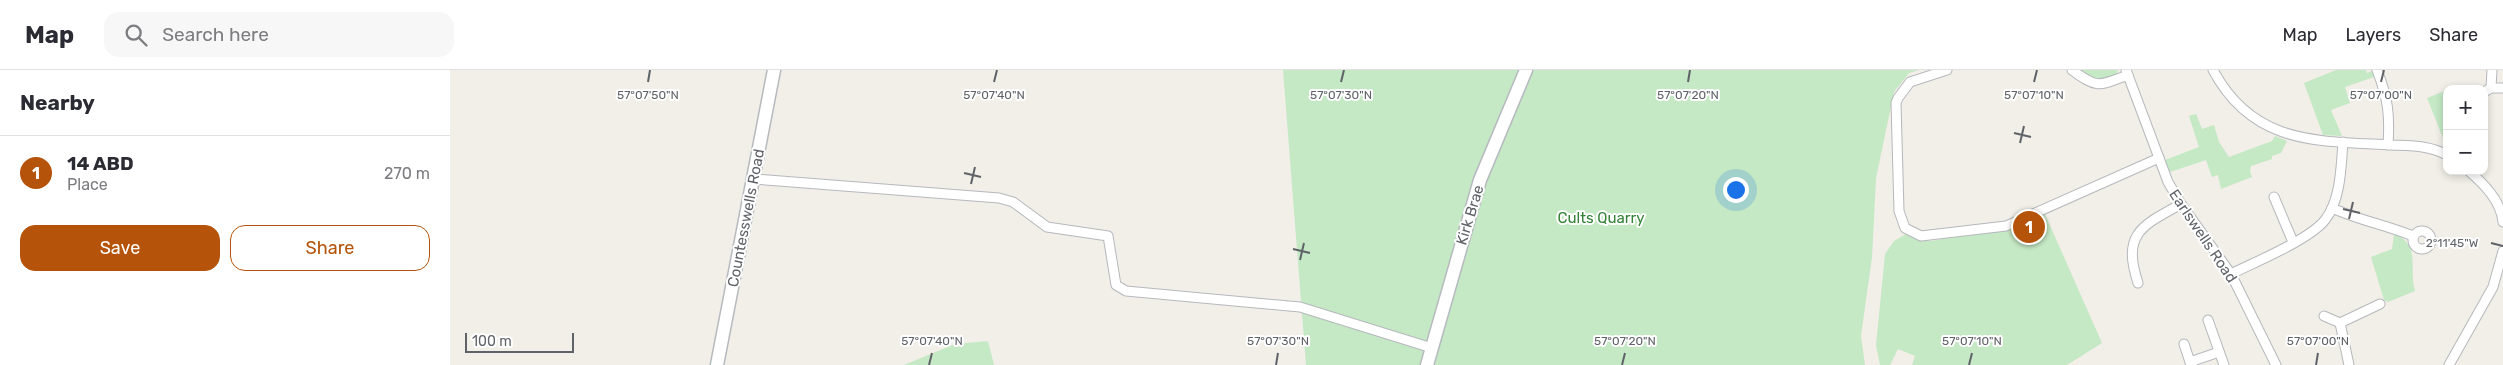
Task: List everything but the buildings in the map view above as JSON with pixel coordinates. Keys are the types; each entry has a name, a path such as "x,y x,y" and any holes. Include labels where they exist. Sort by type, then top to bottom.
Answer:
{"street":[{"name":"Countesswells Road","path":"717,365 774,70"},
{"name":"Kirk Brae","path":"1427,365 1480,180 1526,70"},
{"path":"1947,70 1910,82 1904,87 1896,103 1899,211 1905,228 1912,233 1932,237 2006,226 2159,158"},
{"path":"2072,70 2090,83 2097,85 2127,73"},
{"path":"2213,70 2233,102 2273,129 2301,138 2426,147 2443,153"},
{"path":"2378,70 2387,98 2390,118 2388,145"},
{"path":"2488,86 2492,70"},
{"name":"Earlswells Road","path":"2127,73 2168,182 2181,204 2231,274 2276,365"},
{"path":"2488,90 2503,88"},
{"path":"2231,274 2308,235 2324,222 2332,208 2338,187 2343,142"},
{"path":"2473,175 2487,188 2496,201 2503,222"},
{"path":"754,179 1009,200 1048,227 1108,236 1116,285 1126,291 1300,307 1432,348"},
{"path":"2274,197 2293,242"},
{"path":"2138,283 2132,255 2139,232 2152,220 2181,204"},
{"path":"2332,208 2356,218 2413,236"},
{"path":"2449,365 2493,287 2503,251"},
{"path":"2340,323 2380,304"},
{"path":"2324,316 2340,323"},
{"path":"2208,320 2224,365"},
{"path":"2340,323 2349,365"},
{"path":"2184,344 2190,364 2219,352"}],"green space":[{"name":"Cults Quarry","path":"1283,70 1919,70 1909,73 1894,92 1876,178 1872,257 1861,336 1865,365 1306,365"},
{"path":"2078,70 2118,70 2116,77 2096,80"},
{"path":"2336,70 2366,70 2367,73 2372,71 2374,77 2345,87 2350,103 2331,110 2342,136 2323,135 2304,83"},
{"path":"2443,92 2443,138 2427,98"},
{"path":"2196,114 2202,129 2214,125 2219,142 2229,157 2272,141 2275,136 2287,141 2281,153 2272,156 2272,159 2251,166 2252,177 2221,189 2218,175 2212,177 2206,160 2170,172 2165,160 2199,147 2189,116"},
{"path":"2044,212 2102,343 2067,365 1912,365 1915,356 1898,349 1890,365 1880,365 1876,345 1885,254 1894,241 1906,234 1931,241 2013,227 2015,240 2017,240 2032,234 2030,219"},
{"path":"2394,234 2408,244 2411,251 2415,291 2388,302 2384,300 2371,257 2392,249"},
{"path":"988,341 994,365 904,365 955,344"}],"place":[{"name":"14 ABD","path":"2029,227"}]}
